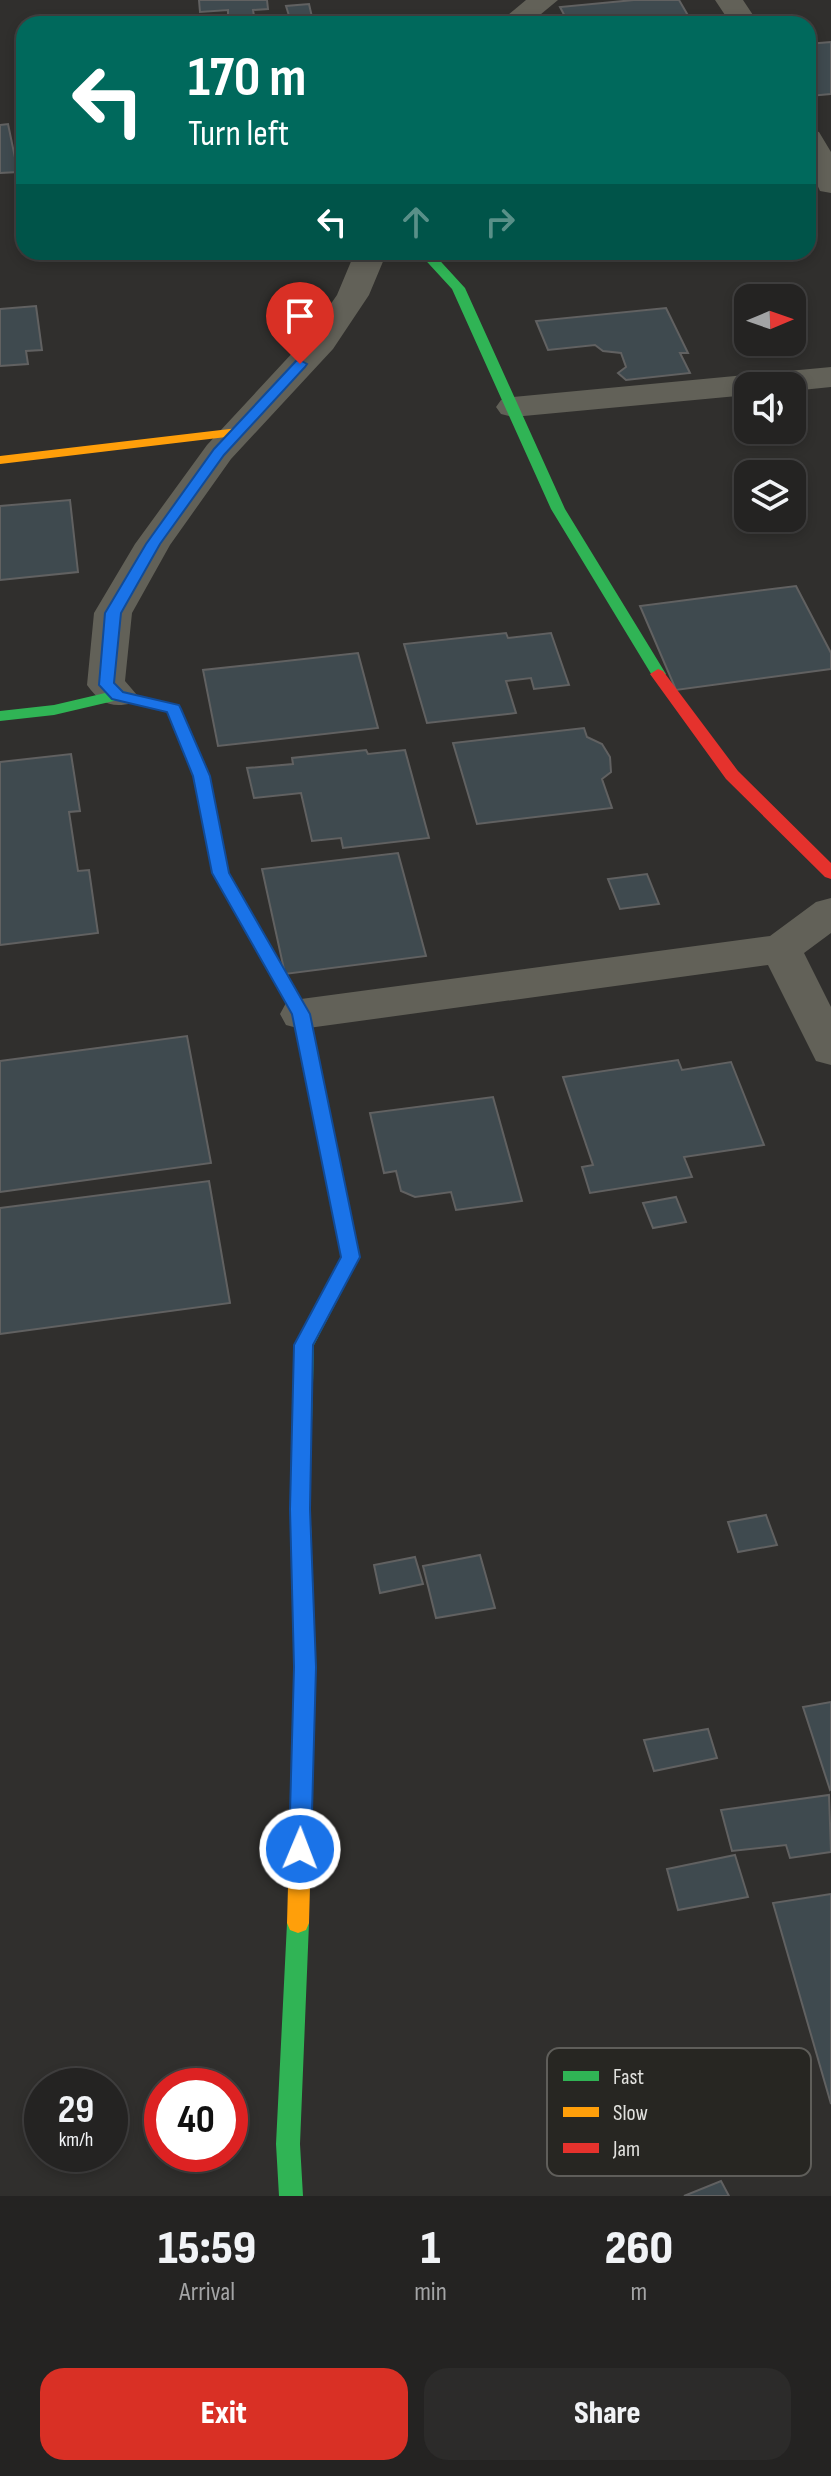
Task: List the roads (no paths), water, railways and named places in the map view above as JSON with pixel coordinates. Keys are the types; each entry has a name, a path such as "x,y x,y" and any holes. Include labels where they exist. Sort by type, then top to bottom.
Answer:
{"street":[{"path":"522,16 544,0"},
{"path":"816,156 825,177"},
{"path":"291,2196 288,2144 297,1971 305,1667 300,1509 304,1345 351,1257 301,1014 220,873 202,776 173,709 118,695 106,685 113,613 153,544 219,452 321,342 353,295 368,260"},
{"path":"432,260 458,288 558,509 645,656 732,775 831,873"},
{"path":"513,407 831,377"},
{"path":"0,460 238,432"},
{"path":"0,716 54,710 118,695"},
{"path":"301,1014 781,949 831,912"},
{"path":"781,949 831,1050"}]}
